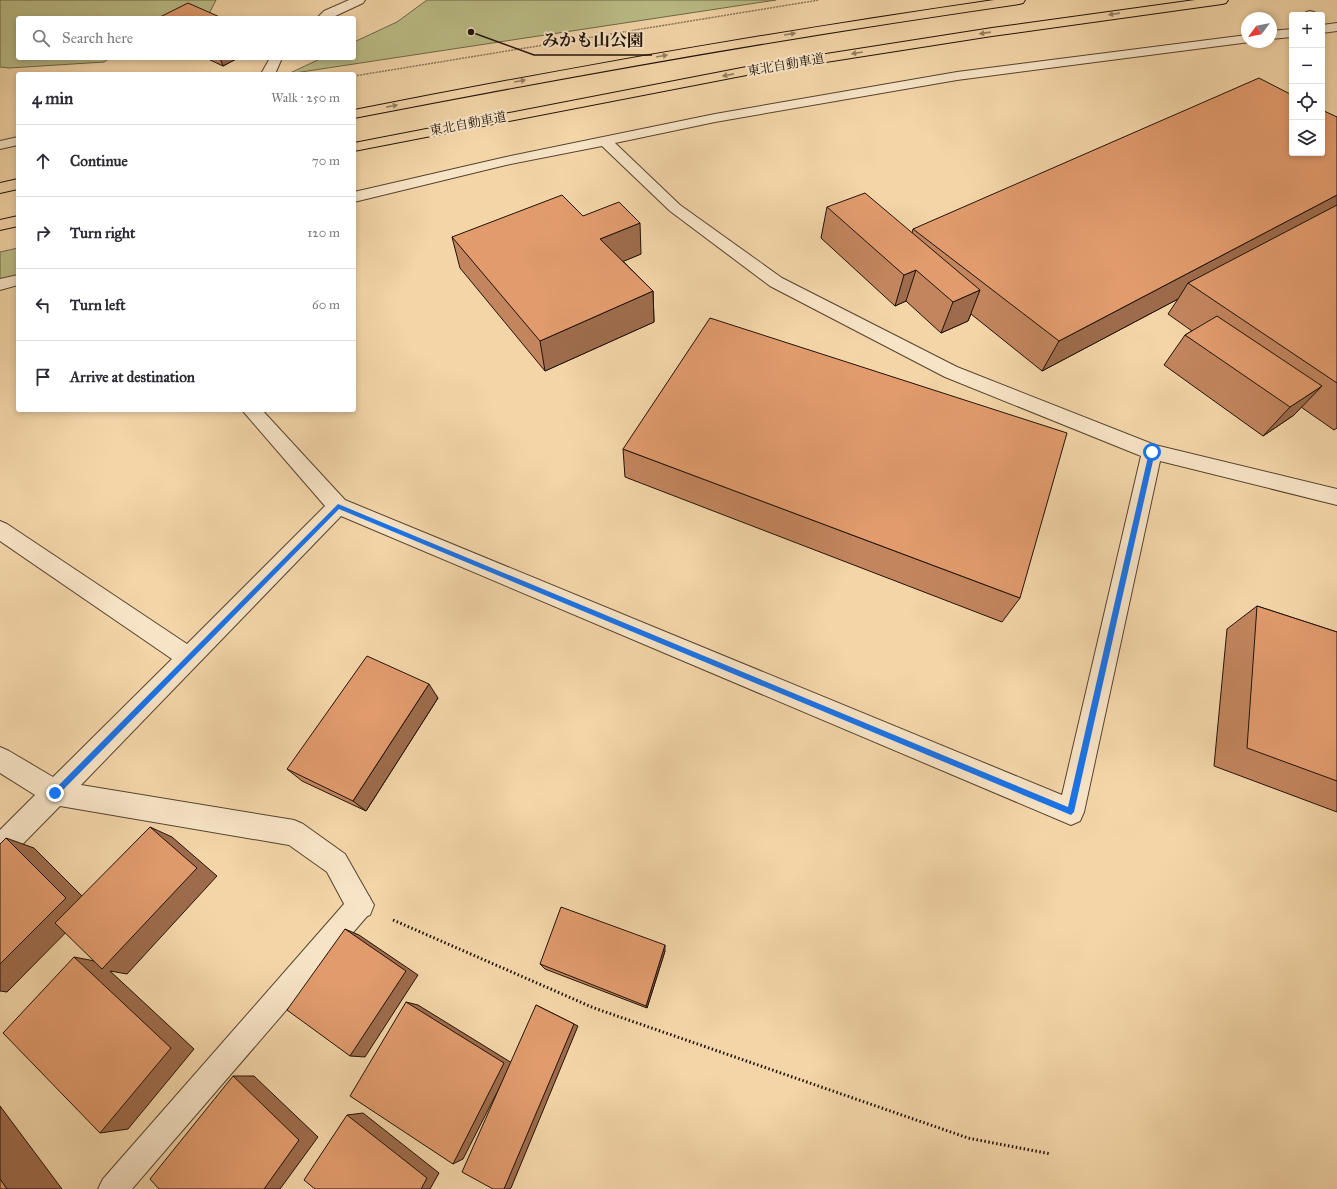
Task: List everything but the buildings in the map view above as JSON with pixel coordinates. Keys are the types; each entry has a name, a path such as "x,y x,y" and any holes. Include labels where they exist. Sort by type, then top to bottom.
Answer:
{"highway":[{"name":"東北自動車道","path":"356,114 509,83 740,42 909,15 1018,0"},
{"name":"東北自動車道","path":"356,147 769,67 944,39 1222,0"},
{"path":"0,188 16,184"},
{"path":"0,224 16,220"}],"street":[{"path":"325,16 328,0"},
{"path":"325,16 358,0"},
{"path":"1325,29 1337,28"},
{"path":"1277,35 1289,33"},
{"path":"356,197 506,161 715,118 957,76 1241,40"},
{"path":"269,72 275,60"},
{"path":"604,141 675,208 776,282 951,372 1152,452 1337,497"},
{"path":"0,285 16,281"},
{"path":"253,412 338,506 1071,812 1152,452"},
{"path":"0,849 338,506"},
{"path":"0,530 188,657"},
{"path":"0,759 55,793 294,833 336,863 360,905"}],"lane":[{"path":"0,145 16,141"},
{"path":"114,1189 360,905"}],"path":[{"path":"356,76 819,0"},
{"path":"360,905 594,1008 968,1138 1051,1154"}],"green space":[{"path":"0,0 216,0 208,16 16,16 16,60 107,60 104,62 9,68 0,67"},
{"path":"427,0 776,0 301,72 292,72 318,60 356,60 356,41 397,22"},
{"path":"16,248 16,277 0,281 0,252"}],"place":[{"name":"みかも山公園","path":"471,32"}],"route":[{"path":"55,793 338,506 1071,812 1152,452"}]}
